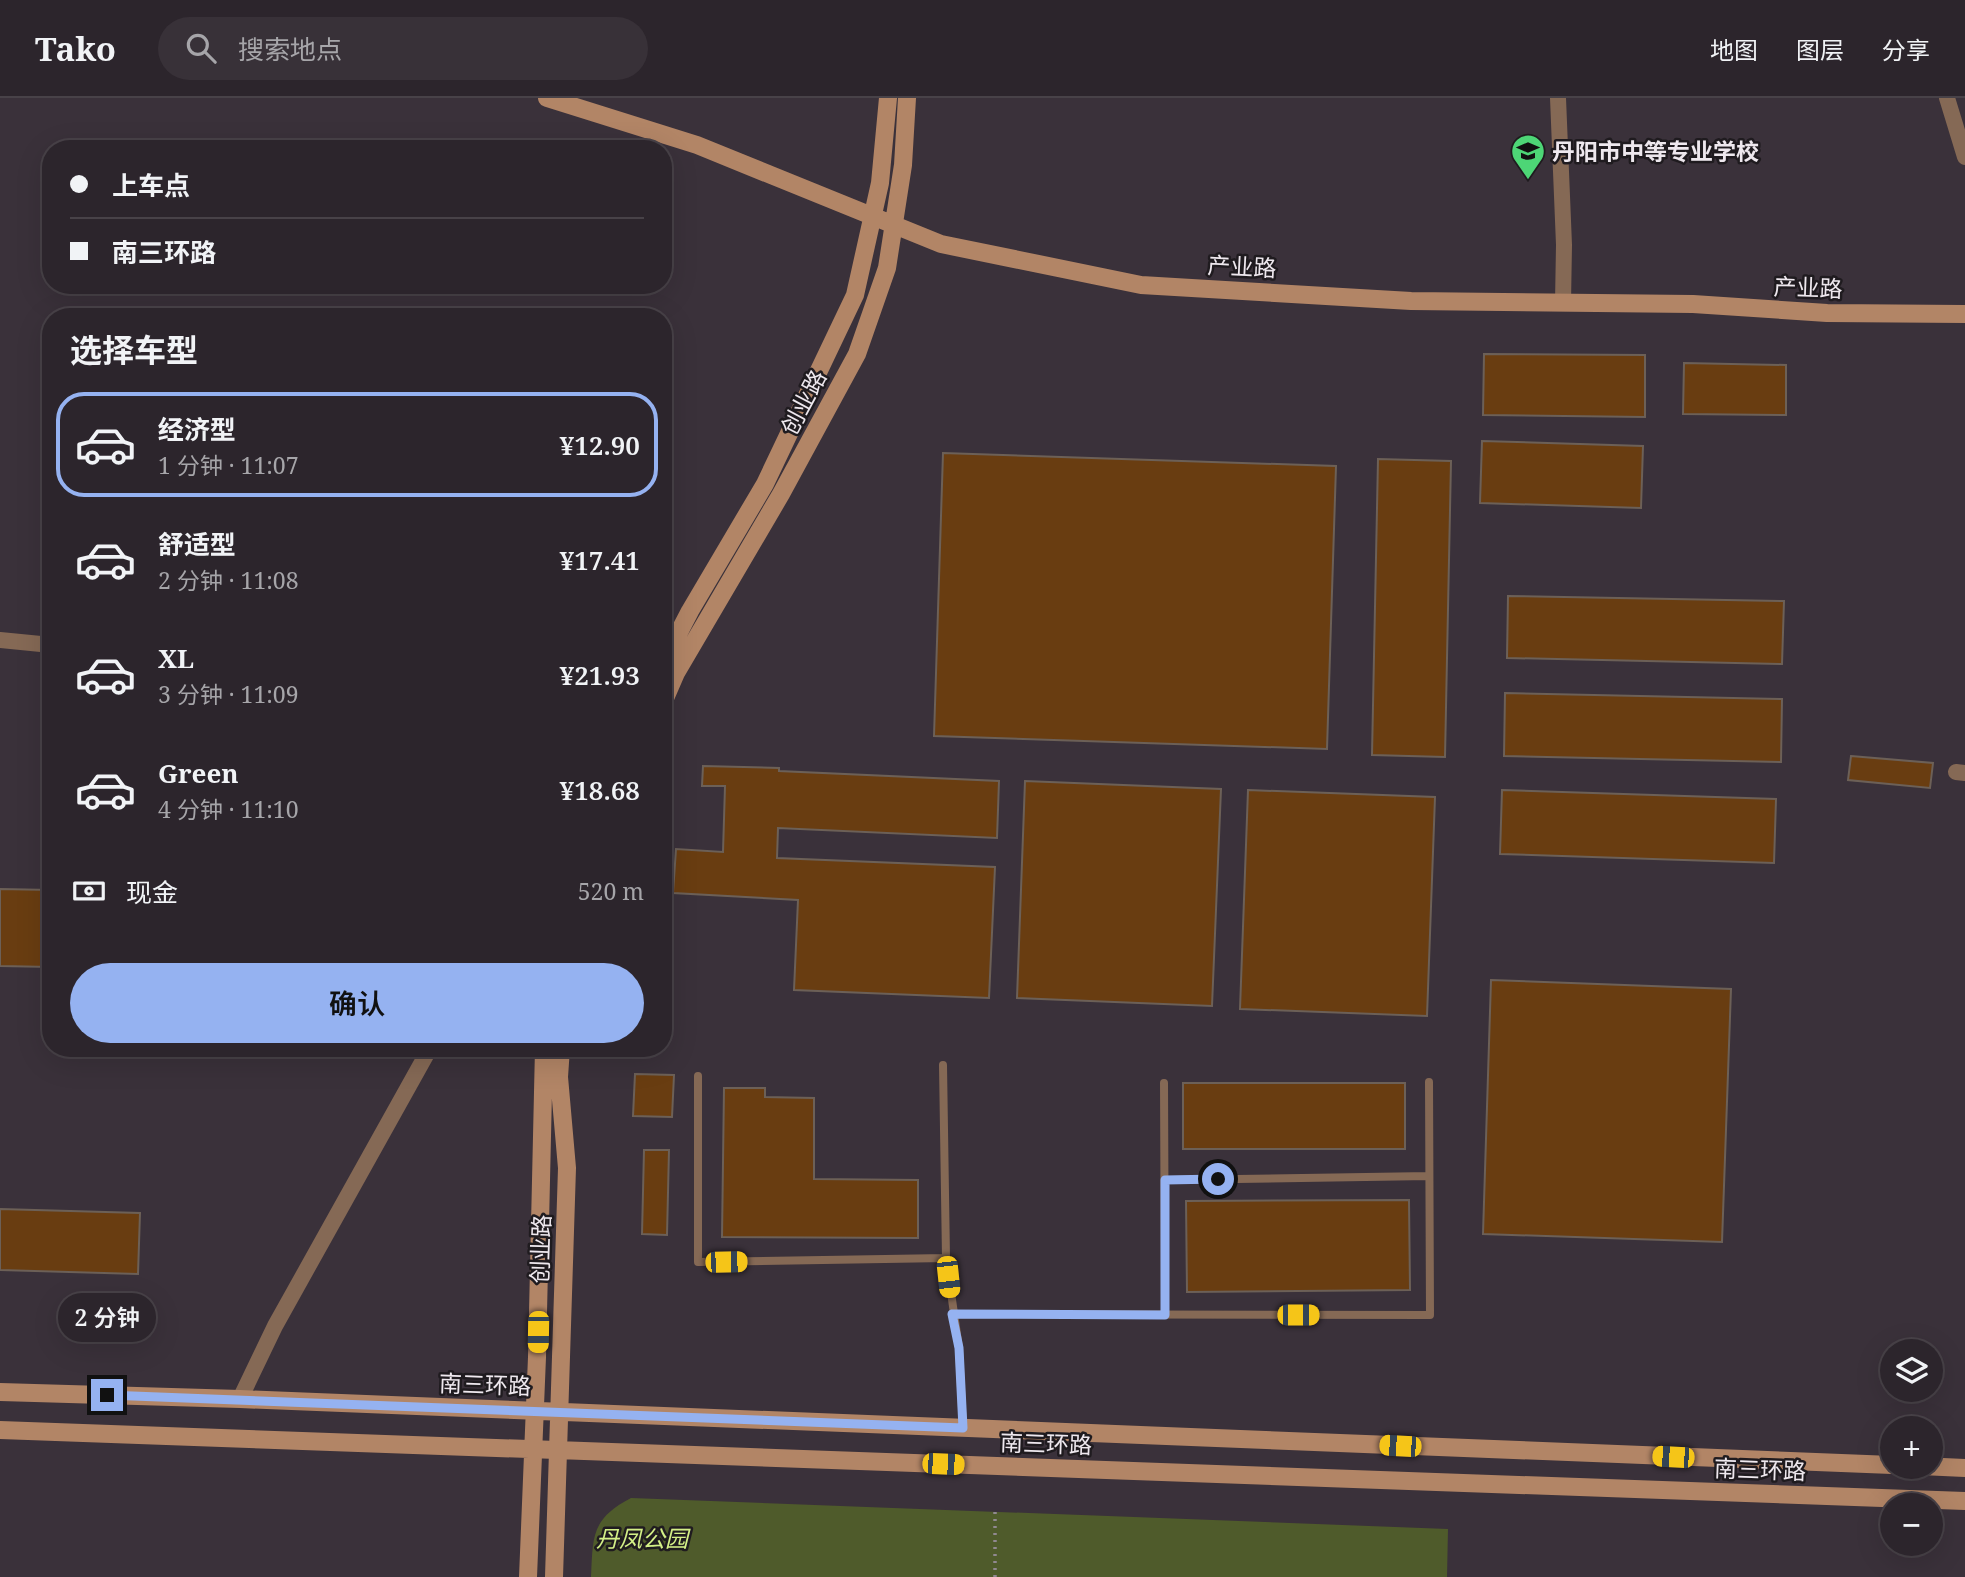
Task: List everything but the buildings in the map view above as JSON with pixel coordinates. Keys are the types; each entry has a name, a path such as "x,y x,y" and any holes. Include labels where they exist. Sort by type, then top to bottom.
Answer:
{"main road":[{"name":"产业路","path":"547,98 697,145 941,244 1141,285 1411,301 1693,304 1827,313 1965,314"},
{"name":"创业路","path":"672,646 765,484 855,295 880,183 888,98"},
{"name":"创业路","path":"672,682 781,494 857,354 887,268 903,165 907,98"},
{"name":"创业路","path":"528,1577 544,1057"},
{"name":"创业路","path":"554,1577 567,1168 559,1077 560,1057"},
{"name":"南三环路","path":"0,1392 240,1399 1880,1465"},
{"name":"南三环路","path":"0,1430 1965,1501"},
{"path":"1943,1467 1965,1468"}],"street":[{"path":"1558,98 1564,245 1563,303"},
{"path":"1947,98 1965,158"},
{"path":"0,640 42,644"},
{"path":"240,1399 275,1326 425,1057"}],"lane":[{"path":"943,1065 946,1258 959,1348 963,1428"},
{"path":"698,1076 698,1262 946,1258"},
{"path":"952,1314 1430,1315 1429,1082"},
{"path":"1164,1083 1165,1315"},
{"path":"1165,1180 1429,1176"}],"path":[{"path":"995,1512 995,1577"}],"green space":[{"name":"丹凤公园","path":"631,1498 1448,1529 1447,1577 591,1577 592,1550 601,1521"}],"place":[{"name":"丹阳市中等专业学校","path":"1528,181"}],"route":[{"path":"107,1395 963,1428 959,1348 952,1314 1165,1315 1165,1180 1218,1179"}]}
